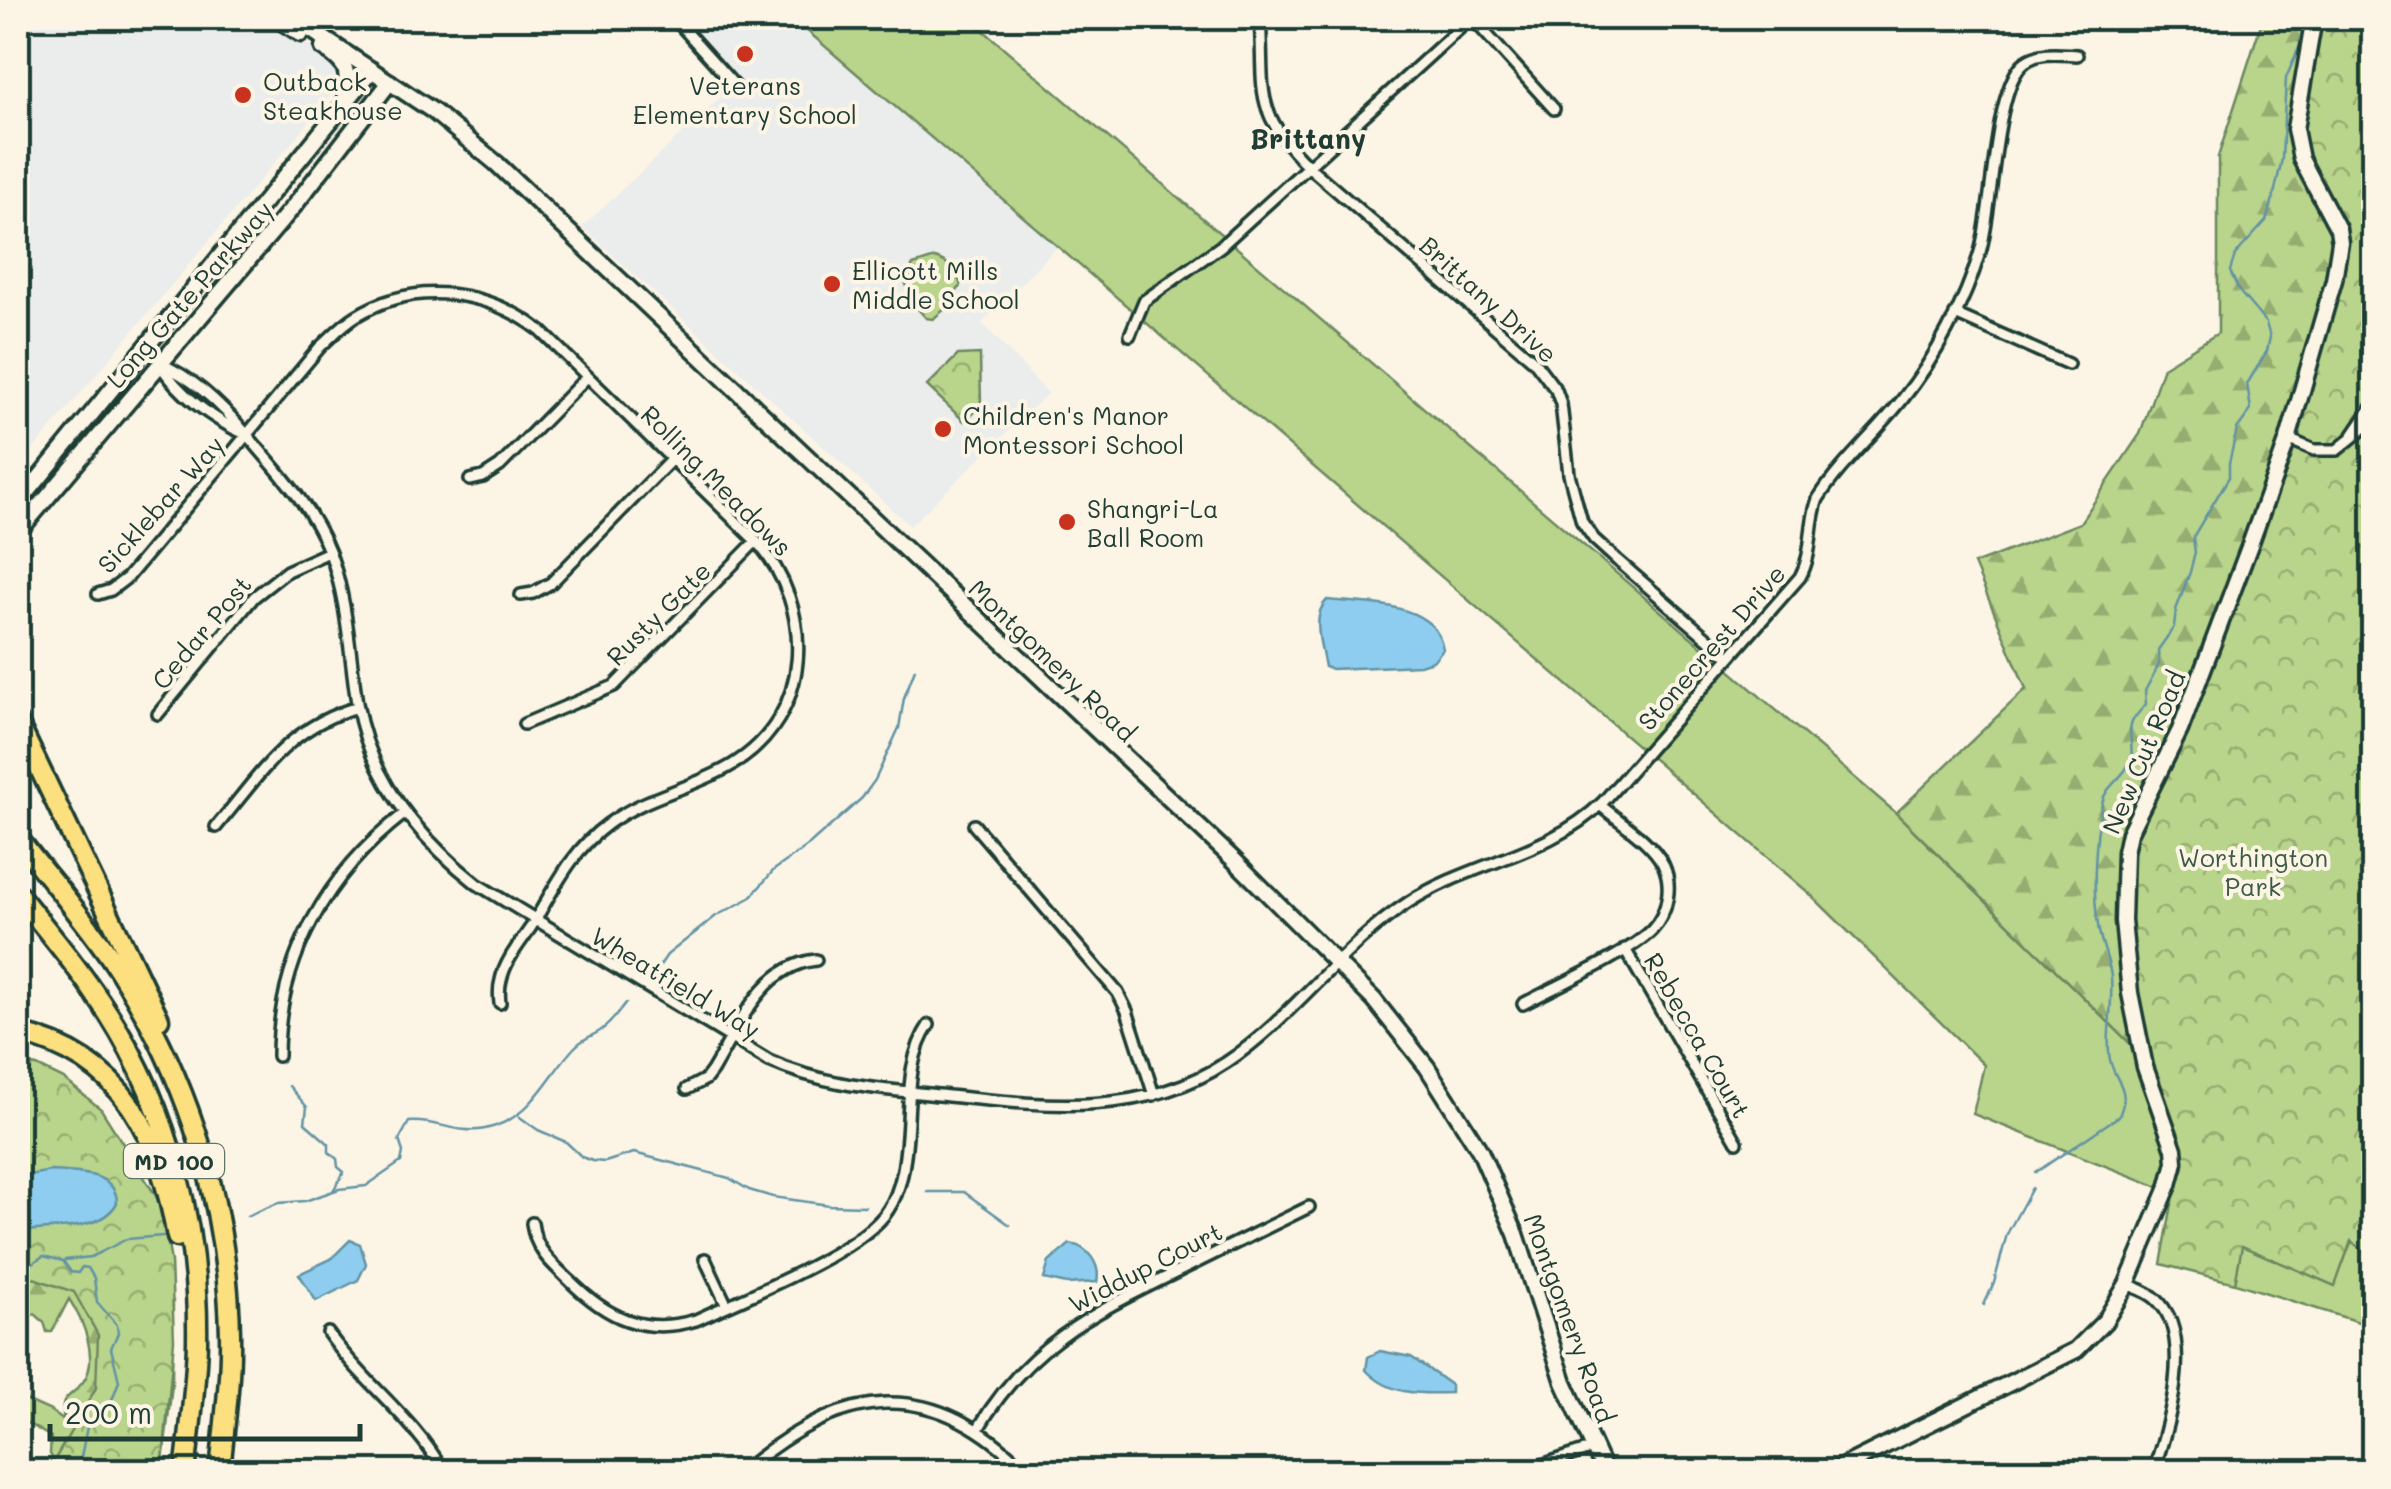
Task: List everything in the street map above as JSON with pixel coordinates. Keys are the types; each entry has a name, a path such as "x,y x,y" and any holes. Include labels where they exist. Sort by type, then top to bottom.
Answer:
{"highway":[{"path":"18,722 153,1004 173,1053 187,1105"},
{"name":"MD 100","path":"18,838 118,968 157,1036 187,1105 214,1196 229,1296 228,1388 220,1472"},
{"name":"MD 100","path":"18,894 110,1016 145,1082 174,1163 192,1252 196,1296 195,1385 184,1472"},
{"path":"18,1033 64,1048 110,1080 140,1119 162,1167 192,1340 184,1472"}],"street":[{"path":"276,18 333,54 346,67 345,102"},
{"name":"Montgomery Road","path":"293,18 444,120 496,162 1234,860 1374,1000 1427,1066 1480,1151 1516,1234 1549,1341 1605,1472"},
{"path":"674,18 735,86"},
{"name":"Brittany Drive","path":"1260,18 1260,73 1267,114 1284,141 1547,376 1561,404 1569,474 1582,522 1594,538 1729,657"},
{"path":"1130,334 1144,301 1220,246 1472,18 1554,109"},
{"name":"New Cut Road","path":"1832,1472 2076,1350 2105,1322 2127,1284 2169,1184 2174,1149 2144,1067 2130,994 2124,946 2125,852 2129,833 2193,696 2288,439 2334,280 2340,242 2338,229 2301,158 2294,129 2314,18"},
{"name":"Stonecrest Drive","path":"1338,963 1409,902 1461,876 1557,838 1584,821 1800,577 1810,553 1813,512 1818,499 1911,388 1969,284 1985,236 2008,85 2014,73 2034,58 2076,55"},
{"name":"Long Gate Parkway","path":"18,532 136,392 163,327 372,70"},
{"name":"Long Gate Parkway","path":"18,504 120,378 176,343 294,206 390,82"},
{"name":"Rolling Meadows","path":"248,436 320,347 347,322 381,303 424,294 466,296 505,308 541,331 756,541 782,574 799,629 797,671 781,715 768,734 736,764 647,802 607,825 567,866 505,968 500,1003"},
{"path":"1954,314 2068,364"},
{"name":"Wheatfield Way","path":"151,357 170,380 223,424 248,436 298,494 329,552 345,606 358,707 376,760 404,814 477,884 769,1061 820,1080 911,1092 1071,1106 1124,1102 1154,1095 1222,1065 1257,1041 1338,963"},
{"path":"470,480 500,466 587,377"},
{"path":"2350,441 2374,404"},
{"path":"2288,439 2325,451 2336,450 2374,420"},
{"name":"Sicklebar Way","path":"98,594 128,577 248,436"},
{"path":"520,594 533,593 552,583 671,460"},
{"name":"Rusty Gate","path":"524,724 614,686 756,541"},
{"name":"Cedar Post","path":"158,714 262,590 287,571 329,552"},
{"path":"216,828 296,736 334,714 358,707"},
{"path":"1523,1004 1625,948 1658,922 1668,896 1664,867 1656,853 1600,805"},
{"path":"278,1056 281,1015 292,964 315,913 345,869 378,834 404,814"},
{"path":"974,825 1118,994 1128,1011 1154,1095"},
{"name":"Rebecca Court","path":"1625,948 1738,1142"},
{"path":"687,1090 706,1078 771,980 795,963 816,960"},
{"path":"532,1222 545,1257 590,1301 624,1322 641,1326 677,1326 849,1246 888,1211 902,1177 914,1055 930,1024"},
{"name":"Widdup Court","path":"978,1429 994,1401 1024,1367 1077,1324 1309,1208"},
{"path":"705,1259 727,1306"},
{"path":"2127,1284 2156,1299 2165,1310 2175,1346 2170,1415 2153,1472"},
{"path":"328,1333 409,1421 444,1472"},
{"path":"742,1472 793,1432 840,1410 890,1402 936,1409 978,1429 1027,1472"},
{"path":"1520,1472 1593,1448"}],"shaded area":[{"path":"18,18 267,18 339,66 340,85 18,468"},
{"name":"Ellicott Mills Middle School","path":"684,18 801,18 805,29 1058,246 982,323 1048,393 910,526 582,227 740,79"}],"green space":[{"path":"801,18 969,18 1896,813 2151,1064 2183,1153 2184,1167 2174,1193 1973,1114 1984,1065 1810,894 805,29"},
{"path":"2263,18 2322,18 2307,102 2336,206 2348,232 2347,253 2282,478 2186,733 2143,820 2151,1064 1896,813 2026,689 1974,564 2080,523 2140,434 2163,367 2218,333 2218,157"},
{"name":"Worthington Park","path":"2322,18 2373,18 2373,1258 2351,1241 2335,1286 2242,1246 2235,1283 2161,1264 2174,1193 2184,1167 2183,1153 2151,1064 2130,945 2132,854 2143,820 2186,733 2282,478 2347,253 2342,222 2313,166 2304,136 2307,93"},
{"path":"935,258 952,268 961,285 933,319 926,318 912,302 905,281 913,265"},
{"path":"980,354 981,407 964,421 927,386 958,355"},
{"path":"18,1062 64,1079 101,1109 161,1204 171,1262 174,1340 162,1471 48,1471 96,1388 98,1335 74,1292 25,1275 18,1277"},
{"path":"18,1232 173,1301 172,1384 162,1471 55,1463 50,1454 51,1437 18,1418 18,1362 28,1365 29,1374 23,1383 26,1400 64,1421 64,1401 88,1373 90,1351 84,1328 69,1299 52,1332 47,1332 44,1322 35,1314 18,1319"},
{"path":"2352,1240 2373,1258 2373,1390 2365,1324 2235,1283 2241,1245 2334,1285"}],"water":[{"path":"1327,600 1413,613 1438,633 1443,649 1433,661 1420,665 1325,667 1318,622"},
{"path":"51,1171 102,1179 115,1193 117,1203 109,1213 86,1224 18,1232 18,1177"},
{"path":"350,1240 360,1244 366,1264 358,1280 316,1301 299,1274 331,1259"},
{"path":"1070,1244 1092,1257 1097,1282 1067,1284 1044,1279 1049,1262"},
{"path":"1380,1351 1411,1357 1451,1385 1451,1393 1416,1393 1384,1384 1366,1370 1368,1357"}],"waterway":[{"path":"2035,1173 2119,1116 2123,1105 2123,1090 2109,1053 2111,977 2096,911 2100,817 2104,797 2131,759 2131,727 2146,704 2145,691 2159,664 2158,650 2174,627 2195,553 2193,537 2229,477 2237,429 2251,410 2247,384 2267,351 2270,337 2266,323 2239,291 2230,271 2235,255 2266,221 2273,199 2282,159 2286,78 2301,43 2302,18"},
{"path":"656,971 667,955 716,916 750,898 774,870 862,798 875,780 899,728 904,698 915,669"},
{"path":"247,1216 278,1203 305,1201 339,1189 366,1186 401,1162 399,1140 409,1122 475,1130 514,1117 577,1045 604,1028 626,1003"},
{"path":"289,1086 307,1107 305,1123 329,1144 329,1152 344,1172 333,1191"},
{"path":"517,1115 593,1161 605,1162 634,1153 729,1178 749,1190 773,1197 865,1206"},
{"path":"1984,1305 2007,1234 2032,1188"},
{"path":"927,1192 964,1192 1010,1225"},
{"path":"65,1260 91,1257 127,1239 163,1236"},
{"path":"18,1265 30,1265 43,1256 63,1261 71,1272 88,1268 94,1278 97,1302 117,1325 111,1348 119,1381 110,1405 87,1427 81,1457 66,1472"}],"place":[{"name":"Veterans Elementary School","path":"745,54"},
{"name":"Outback Steakhouse","path":"243,95"},
{"name":"Ellicott Mills Middle School","path":"832,284"},
{"name":"Children's Manor Montessori School","path":"943,429"},
{"name":"Shangri-La Ball Room","path":"1067,522"}],"district":[{"name":"Brittany","path":"1308,138"}]}
